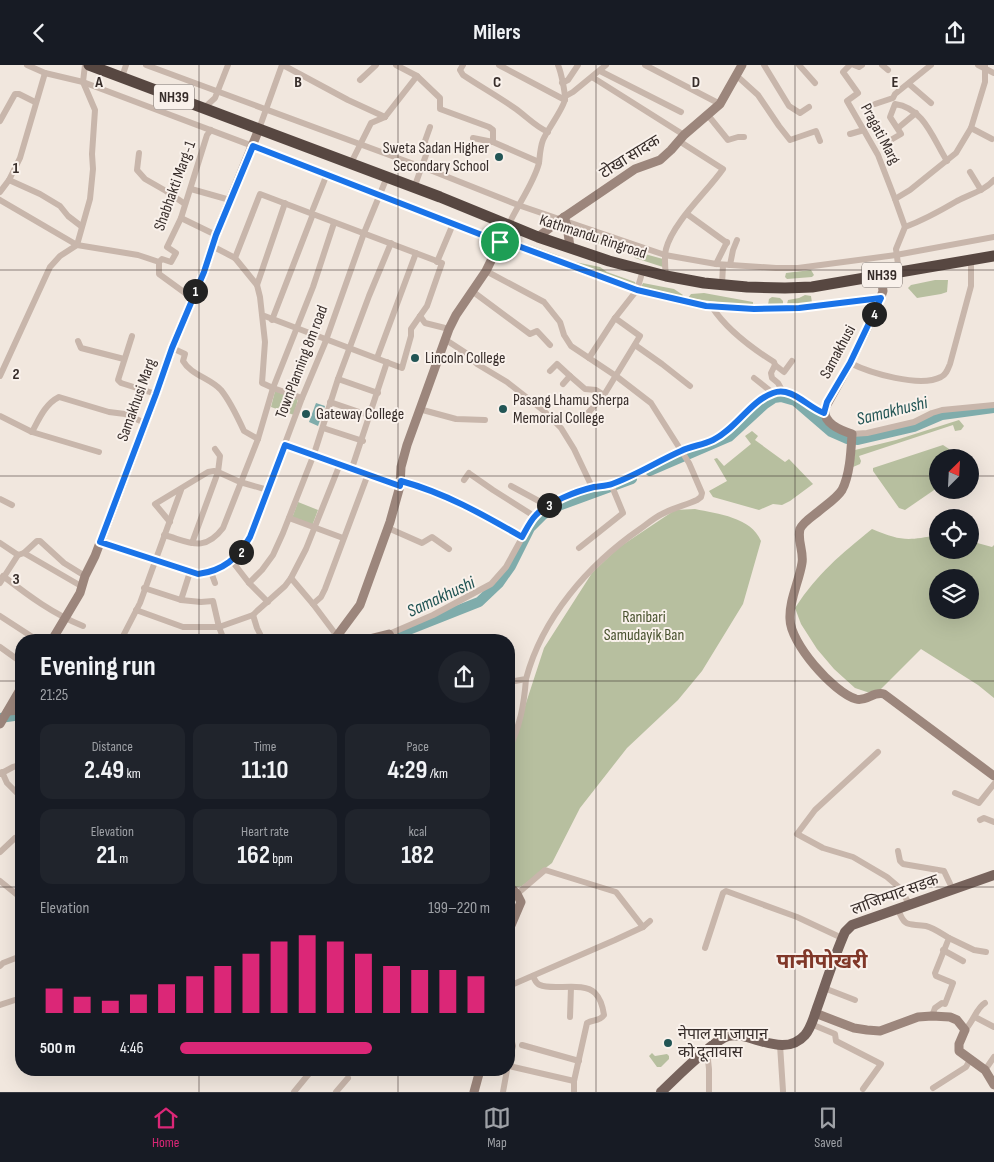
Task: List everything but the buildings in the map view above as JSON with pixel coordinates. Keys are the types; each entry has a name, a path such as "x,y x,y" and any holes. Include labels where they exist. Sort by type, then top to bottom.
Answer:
{"highway":[{"name":"Kathmandu Ringroad","path":"87,65 351,163 538,237 643,271 666,276 722,285 777,288 812,287 994,257"}],"main road":[{"name":"लाजिम्पाट सडक","path":"780,1045 800,1040 808,1031 844,932 852,925 992,878"},
{"path":"661,1092 707,1051 726,1037 732,1035 780,1045"}],"street":[{"path":"27,65 45,73 83,83 211,130 500,242 510,243 637,290 712,307 754,309 799,308 881,298"},
{"path":"0,376 50,267 60,256 77,245 90,199 95,110 83,83 87,65"},
{"path":"122,77 126,65"},
{"path":"146,65 422,167 518,205 665,255 727,265 776,268 807,267 896,255 994,237"},
{"path":"204,108 215,98 228,65"},
{"path":"259,129 282,65 385,117"},
{"path":"360,80 376,65"},
{"path":"396,65 417,75 440,98 440,109 493,130 493,142"},
{"path":"463,65 460,70 463,75 516,109 538,128 548,132"},
{"path":"499,65 564,98"},
{"path":"558,65 561,72 564,98"},
{"path":"562,83 568,80 578,65"},
{"path":"340,634 360,605 388,528 400,483 407,445 449,329 486,271 530,184 539,162 539,154 544,139 564,98 606,65"},
{"path":"645,65 720,104"},
{"name":"टोखा सादक","path":"538,237 635,169 660,160 707,114 720,104 742,65"},
{"path":"764,65 789,106 800,113 809,107"},
{"path":"799,65 814,83"},
{"name":"Pragati Marg","path":"850,65 843,72 858,93 847,101 878,155 905,227"},
{"path":"854,65 859,67 862,65"},
{"path":"889,141 901,134 890,117 895,94 930,65"},
{"path":"978,65 994,73"},
{"path":"896,199 956,153 971,128 985,82 985,67"},
{"path":"600,71 681,112"},
{"path":"0,192 9,180 20,158 45,73"},
{"path":"351,163 372,123 385,117 417,75"},
{"path":"737,76 758,95 790,140 816,131 820,141"},
{"path":"592,77 682,138 723,169 670,238 665,255 666,276"},
{"path":"909,84 931,103"},
{"path":"0,121 15,94 35,102"},
{"path":"875,104 894,101 916,113 934,137 947,161"},
{"path":"898,128 916,113"},
{"path":"707,114 728,141 744,137"},
{"path":"414,188 426,155 425,141 430,127"},
{"path":"971,128 992,139"},
{"name":"Samakhusi Marg","path":"56,634 80,593 85,576 95,556 172,348 204,272 216,235 259,129"},
{"name":"Shabhakti Marg-1","path":"159,262 162,259 171,261 176,253 167,247 181,218 207,135 211,130"},
{"path":"850,135 864,130"},
{"path":"473,138 493,142 539,162"},
{"path":"139,153 137,170 145,179 186,204"},
{"path":"970,172 981,190"},
{"path":"272,319 327,174"},
{"name":"TownPlanning 8m road","path":"211,573 232,561 243,549 250,537 302,398 327,338 364,233 387,177"},
{"path":"9,180 40,194 60,207 68,217 82,226"},
{"path":"899,272 896,249 905,227 938,213 987,187 994,180"},
{"path":"190,189 230,200"},
{"path":"235,258 260,194 313,212 334,223 442,263 426,307 410,329 411,336 403,367 387,363 327,338 296,329 262,315"},
{"path":"0,200 77,245 138,255 159,262 159,274 192,298"},
{"path":"285,203 257,285 264,342 262,383 302,398"},
{"path":"687,214 727,242 716,264"},
{"path":"181,218 216,235"},
{"path":"564,220 570,247"},
{"path":"164,535 192,543 204,544 217,537 223,528 258,439 273,388 322,263 334,223"},
{"path":"437,261 453,224"},
{"path":"722,285 727,265 737,240"},
{"path":"249,583 273,555 314,454 338,379 391,243"},
{"path":"212,246 235,258 257,285"},
{"path":"377,358 416,253"},
{"path":"850,363 875,374 906,379 923,381 942,377 947,372 950,364 971,286 972,260"},
{"path":"486,271 544,302 560,322 564,335 571,346 616,376 651,403 682,451 702,493 698,500 662,514 624,540 587,575 564,602 548,627 531,660 526,679 519,728 515,736"},
{"path":"589,357 615,318 637,290 643,271"},
{"name":"Samakhusi","path":"824,413 827,402 850,363 881,298 883,291 881,275"},
{"path":"472,291 530,334 537,331 550,345"},
{"path":"712,307 729,328 742,340 774,362 784,372 792,361"},
{"path":"420,316 425,323 449,329"},
{"path":"588,413 604,395 640,338 640,334 615,318"},
{"path":"132,335 118,377 119,381 156,394"},
{"path":"446,340 469,355 477,364 507,382 544,411 561,428 574,449 592,487"},
{"path":"78,341 82,349 124,359"},
{"path":"635,345 690,386"},
{"path":"172,348 185,354 183,361 187,368 220,389 239,419 244,431 258,439"},
{"path":"352,469 387,363"},
{"path":"550,371 557,364 585,389 596,389 604,395"},
{"path":"775,365 771,373 772,378 778,383 782,392"},
{"path":"563,383 570,376"},
{"path":"754,378 773,393"},
{"path":"338,379 378,393"},
{"path":"396,634 491,584 506,567 534,516 548,506 575,493 592,487 611,484 646,470 682,451 718,437 764,397 773,393 782,392 792,395 824,413 832,425 852,436 914,422 932,413 948,409 994,405"},
{"path":"32,432 48,404 59,397 109,412 125,414 145,423"},
{"path":"330,402 370,416"},
{"path":"419,409 456,419 485,420"},
{"path":"0,416 32,432 99,452"},
{"path":"323,428 362,441"},
{"path":"852,436 847,471 841,491 806,522 800,530 802,563 792,602 790,619 793,634 810,659 845,694 861,700 876,694 884,694 994,776"},
{"path":"285,445 368,474 440,493 522,537"},
{"path":"192,543 218,472 220,456 215,449"},
{"path":"136,611 183,627 219,627 253,615 285,586 291,578 306,549 313,527 340,465"},
{"path":"170,522 155,504 208,472 218,472 240,482 268,490"},
{"path":"464,480 469,473 534,516"},
{"path":"313,604 321,597 325,589 368,474"},
{"path":"579,548 623,513 611,484"},
{"path":"511,486 548,506"},
{"path":"124,634 140,603 181,490"},
{"path":"0,499 12,505"},
{"path":"288,519 343,537"},
{"path":"388,528 422,543 432,537 449,549"},
{"path":"83,626 37,603 2,576 21,554 37,541 40,541 64,563 85,576"},
{"path":"100,542 190,572 198,574 211,573 215,583"},
{"path":"0,543 81,586"},
{"path":"232,561 249,583 268,602"},
{"path":"181,600 190,572"},
{"path":"291,578 313,604 334,634"},
{"path":"144,588 181,600 213,601 222,634"},
{"path":"253,615 260,634"},
{"path":"0,616 28,634"},
{"path":"0,647 15,657"},
{"path":"515,681 526,679"},
{"path":"0,723 15,697"},
{"path":"878,752 815,810 797,834 823,848 853,857 887,877 901,889 909,905"},
{"path":"15,766 1,773 15,791"},
{"path":"955,793 979,803 994,784"},
{"path":"980,820 984,818 994,822"},
{"path":"0,852 15,838"},
{"path":"898,851 900,861 903,863 944,871 954,890"},
{"path":"515,916 521,902 517,894 545,870 616,892 643,927"},
{"path":"0,881 15,891"},
{"path":"705,948 726,891 797,917 842,938"},
{"path":"898,909 901,918 909,925 927,927 974,950 986,952"},
{"path":"515,984 643,927 650,921"},
{"path":"932,1016 935,1008 942,1003 945,1004 953,983 936,976 935,973 949,938"},
{"path":"943,950 963,961"},
{"path":"0,966 15,958"},
{"path":"533,976 536,983 542,987 585,988 595,992 603,1008 604,1015 598,1020 591,1020 587,1023 574,1081 574,1092"},
{"path":"570,987 570,1017"},
{"path":"824,988 855,1000"},
{"path":"0,1005 15,1000"},
{"path":"985,1003 981,1005 965,1030 958,1048 970,1060 985,1070 994,1085"},
{"path":"815,1013 854,1028 880,1031 918,1017 950,1017 957,1020 965,1030"},
{"path":"975,1017 994,1027"},
{"path":"811,1024 835,1034 836,1041 881,1064 863,1089"},
{"path":"522,1045 579,1061"},
{"path":"780,1045 783,1091"},
{"path":"707,1051 709,1092"},
{"path":"985,1070 994,1057"},
{"path":"933,1088 966,1067 970,1060"},
{"path":"515,1067 574,1081"},
{"path":"294,1092 306,1076"},
{"path":"474,1092 478,1076"},
{"path":"503,1092 506,1076"},
{"path":"336,1092 348,1078"}],"green space":[{"path":"573,231 589,233 613,245 609,248 573,234"},
{"path":"509,240 527,244 560,256 559,258 509,242"},
{"path":"634,251 663,259 663,267 635,258 631,255"},
{"path":"575,262 600,267 607,272 635,282 636,286 574,264"},
{"path":"811,270 814,275 812,277 787,279 785,277 786,273"},
{"path":"935,280 948,280 947,292 917,298 908,288 911,285"},
{"path":"643,283 674,289 683,295 681,297 641,287"},
{"path":"704,293 753,302 753,305 688,298 691,294"},
{"path":"805,295 811,296 812,303 787,304 788,300"},
{"path":"772,297 780,298 783,301 783,305 768,305 769,299"},
{"path":"275,391 298,399 294,415 271,407"},
{"path":"959,420 964,426 961,430 955,431 953,425 859,456 860,464 853,467 855,450 896,440"},
{"path":"752,431 758,436 755,440 785,462 789,459 813,484 782,505 773,504 759,510 713,497 709,491 727,481 714,459 717,458 724,466 751,444 745,436"},
{"path":"943,445 949,449 931,449"},
{"path":"929,450 929,494 905,510 899,508 873,471 873,468"},
{"path":"298,502 318,510 312,526 292,518"},
{"name":"Ranibari Samudayik Ban","path":"695,509 723,515 742,522 756,533 761,541 743,604 702,671 678,700 627,748 580,808 552,863 522,886 515,887 515,737 544,648 592,573 618,548 675,510"},
{"path":"872,529 904,539 929,536 929,559 979,559 979,543 992,547 994,545 994,698 978,685 921,649 880,690 870,693 855,688 834,669 817,649 801,624 795,608 821,574"},
{"path":"652,1053 655,1056 667,1054 669,1059 661,1067 657,1067 649,1056"}],"water":[{"path":"316,403 325,406 318,426 309,422"}],"waterway":[{"name":"Samakhushi","path":"650,471 729,437 774,398 781,397 795,401 831,432 847,439 858,440 914,427 942,415 994,408"},
{"name":"Samakhushi","path":"398,634 479,602 499,583 511,566 530,528 543,515 561,505 632,479"},
{"name":"Samakhushi","path":"0,718 15,716"}],"place":[{"name":"Sweta Sadan Higher Secondary School","path":"499,157"},
{"name":"Lincoln College","path":"415,358"},
{"name":"Pasang Lhamu Sherpa Memorial College","path":"503,409"},
{"name":"Gateway College","path":"306,414"},
{"name":"नेपाल मा जापान को दूतावास","path":"668,1043"}],"district":[{"name":"पानीपोखरी","path":"822,961"}],"route":[{"path":"253,146 440,217 500,242 510,243 637,290 696,305 754,309 799,308 881,298 850,363 827,402 824,413 792,395 782,392 773,393 764,397 718,437 682,451 646,470 611,484 592,487 575,493 542,509 534,516 522,537 474,510 428,488 401,481 400,486 285,445 250,537 243,549 232,561 211,573 198,574 100,542 172,348 253,146"}]}
